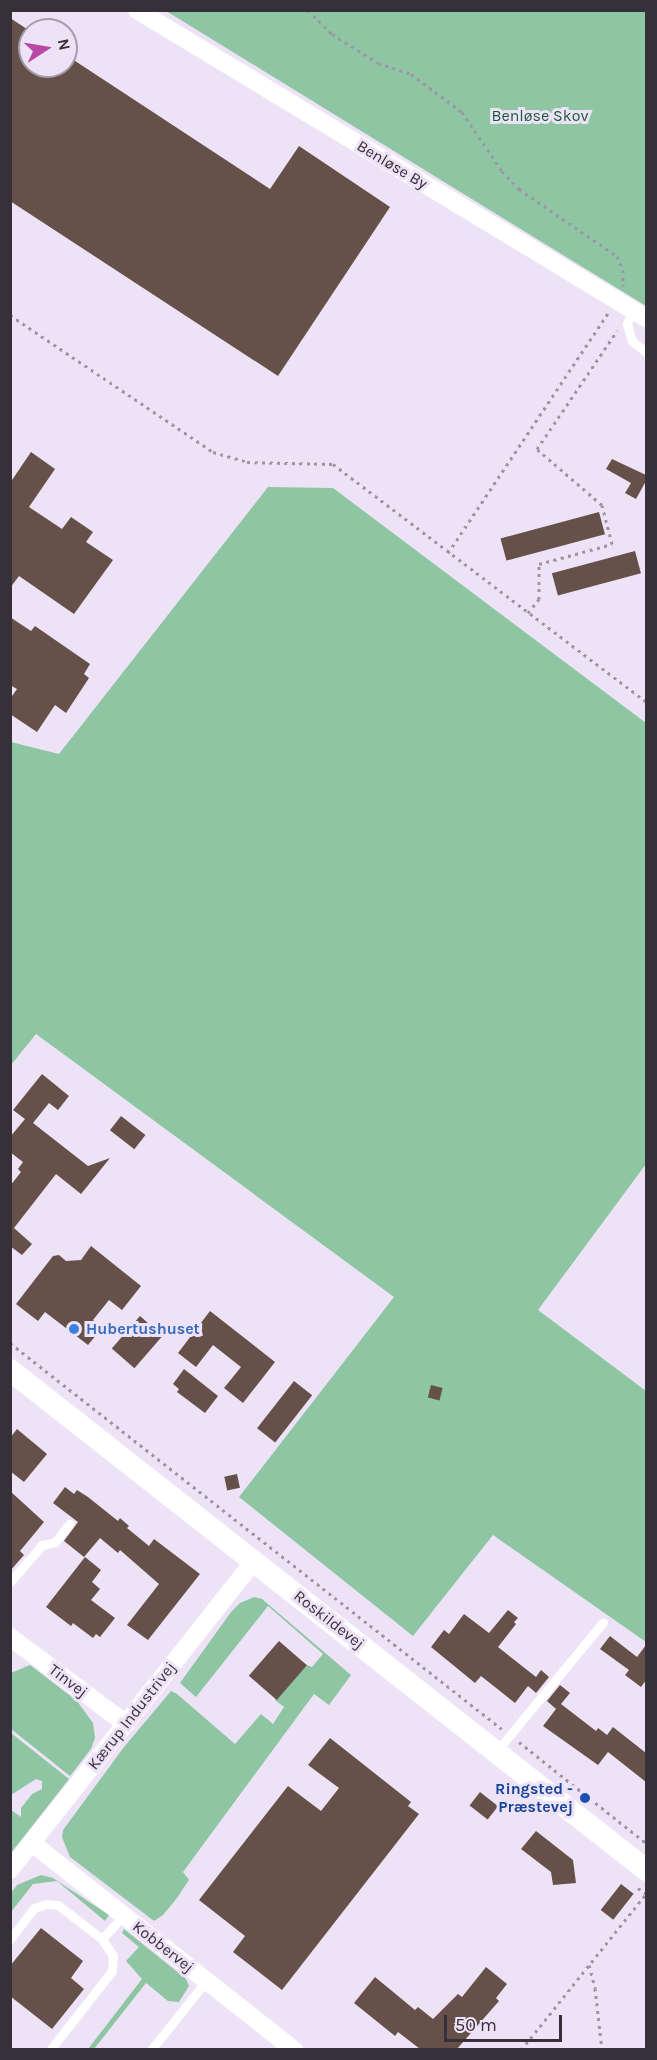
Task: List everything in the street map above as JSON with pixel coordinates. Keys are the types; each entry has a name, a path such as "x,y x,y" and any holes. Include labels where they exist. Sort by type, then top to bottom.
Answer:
{"street":[{"name":"Benløse By","path":"137,10 630,313"},
{"name":"Roskildevej","path":"10,1370 254,1561 503,1743 646,1870"},
{"name":"Kærup Industrivej","path":"10,1870 254,1561"},
{"name":"Tinvej","path":"10,1637 126,1724"},
{"name":"Kobbervej","path":"32,1843 294,2049"}],"lane":[{"path":"630,313 632,341 646,352"},
{"path":"10,1582 42,1545 55,1542 69,1524"},
{"path":"503,1743 603,1622"},
{"path":"10,1939 34,1908 46,1904 58,1905 102,1939 113,1956 112,1971 50,2049"},
{"path":"102,1939 123,1916"},
{"path":"151,2049 206,1981"}],"path":[{"path":"308,10 332,34 378,63 411,74 462,112 502,171 519,189 617,256 623,270 623,285 630,313"},
{"path":"448,553 630,313"},
{"path":"528,613 539,599 539,564 612,544 602,505 537,449 630,313"},
{"path":"10,315 213,452 246,462 333,464 646,702"},
{"path":"10,1343 503,1743 646,1843"},
{"path":"521,2049 646,1894"},
{"path":"589,1965 595,1988 602,2049"}],"green space":[{"name":"Benløse Skov","path":"166,11 646,11 646,306"},
{"path":"268,487 333,488 646,723 646,1164 538,1310 646,1391 646,1642 493,1535 413,1636 239,1497 394,1297 36,1034 11,1065 11,742 59,754"},
{"path":"254,1597 262,1599 351,1675 329,1705 314,1694 183,1872 189,1880 177,1898 163,1915 154,1921 70,1857 62,1837 63,1830 124,1747 171,1691 235,1744 261,1714 273,1724 284,1707 275,1700 307,1665 312,1667 323,1654 268,1606 196,1697 180,1683 231,1612 240,1603"},
{"path":"30,1665 77,1701 93,1723 95,1738 91,1749 70,1776 11,1729 11,1673"},
{"path":"11,1733 69,1779 11,1853 11,1810 21,1817 21,1808 32,1794 42,1789 42,1781 36,1779 11,1795"},
{"path":"41,1875 53,1878 109,1915 105,1921 57,1881 33,1884 11,1912 11,1893 17,1885"},
{"path":"124,1929 186,1979 189,1986 179,2002 168,2001 146,1983 94,2049 88,2049 142,1979 126,1961 139,1947 122,1933"}],"building":[{"path":"10,18 18,23 18,78 78,78 78,63 270,189 299,146 390,207 278,376 10,201"},
{"path":"31,452 55,469 29,507 62,529 71,517 93,532 86,542 113,560 74,614 19,576 10,588 10,483"},
{"path":"612,459 646,475 646,481 636,499 625,493 631,483 606,469"},
{"path":"599,512 605,534 506,561 500,538"},
{"path":"635,551 641,573 558,595 552,573"},
{"path":"10,617 31,631 35,626 90,664 84,674 89,678 66,713 55,705 37,732 10,714 10,699 17,689 10,685"},
{"path":"42,1074 69,1096 58,1110 49,1103 33,1123 88,1166 110,1158 81,1194 56,1174 14,1228 32,1244 22,1255 10,1246 10,1186 21,1172 18,1169 23,1162 10,1152 10,1137 25,1119 13,1110"},
{"path":"121,1116 145,1135 134,1149 110,1130"},
{"path":"91,1246 141,1286 122,1310 109,1300 93,1320 102,1328 88,1345 45,1312 38,1321 16,1304 53,1256 59,1255 66,1261 81,1260"},
{"path":"210,1311 275,1362 243,1403 224,1388 241,1367 213,1345 196,1367 178,1353"},
{"path":"140,1316 163,1336 134,1368 112,1348"},
{"path":"184,1369 218,1396 205,1413 177,1392 179,1389 173,1384"},
{"path":"294,1381 312,1395 275,1442 257,1428"},
{"path":"431,1385 443,1388 439,1401 428,1398"},
{"path":"17,1429 47,1454 24,1482 10,1471 10,1438"},
{"path":"237,1474 240,1488 227,1490 224,1477"},
{"path":"65,1487 74,1494 77,1490 88,1497 118,1521 120,1518 129,1526 127,1528 149,1546 154,1539 200,1574 148,1640 127,1625 159,1584 120,1550 118,1553 100,1538 84,1557 64,1541 78,1522 53,1503"},
{"path":"10,1491 44,1522 20,1551 24,1555 10,1571"},
{"path":"85,1557 101,1570 92,1582 100,1589 91,1600 115,1618 100,1637 96,1634 93,1638 73,1623 71,1626 46,1607"},
{"path":"508,1610 518,1618 498,1647 536,1677 541,1670 549,1677 536,1693 528,1686 515,1703 481,1676 475,1683 431,1647 444,1630 449,1634 464,1614 489,1633"},
{"path":"610,1636 637,1657 646,1645 646,1680 641,1687 625,1675 629,1670 600,1649"},
{"path":"279,1641 307,1665 277,1700 249,1676"},
{"path":"560,1685 570,1693 561,1704 596,1731 598,1728 607,1735 613,1727 646,1753 646,1782 608,1752 598,1765 543,1726 556,1709 547,1701"},
{"path":"330,1738 411,1802 408,1806 419,1814 282,1990 233,1952 245,1936 199,1900 288,1786 321,1811 339,1788 308,1765"},
{"path":"480,1792 498,1806 488,1820 470,1805"},
{"path":"536,1831 573,1860 576,1883 553,1885 551,1872 521,1849"},
{"path":"621,1884 634,1894 613,1920 601,1910"},
{"path":"41,1928 83,1961 71,1978 84,1989 52,2029 10,1996 10,1966"},
{"path":"486,1967 507,1984 496,1998 499,2001 457,2049 420,2049 398,2032 395,2036 354,2003 375,1977 415,2010 418,2007 433,2019 458,1994 462,1997"}],"place":[{"name":"Hubertushuset","path":"74,1329"},
{"name":"Ringsted - Præstevej","path":"585,1798"}]}
